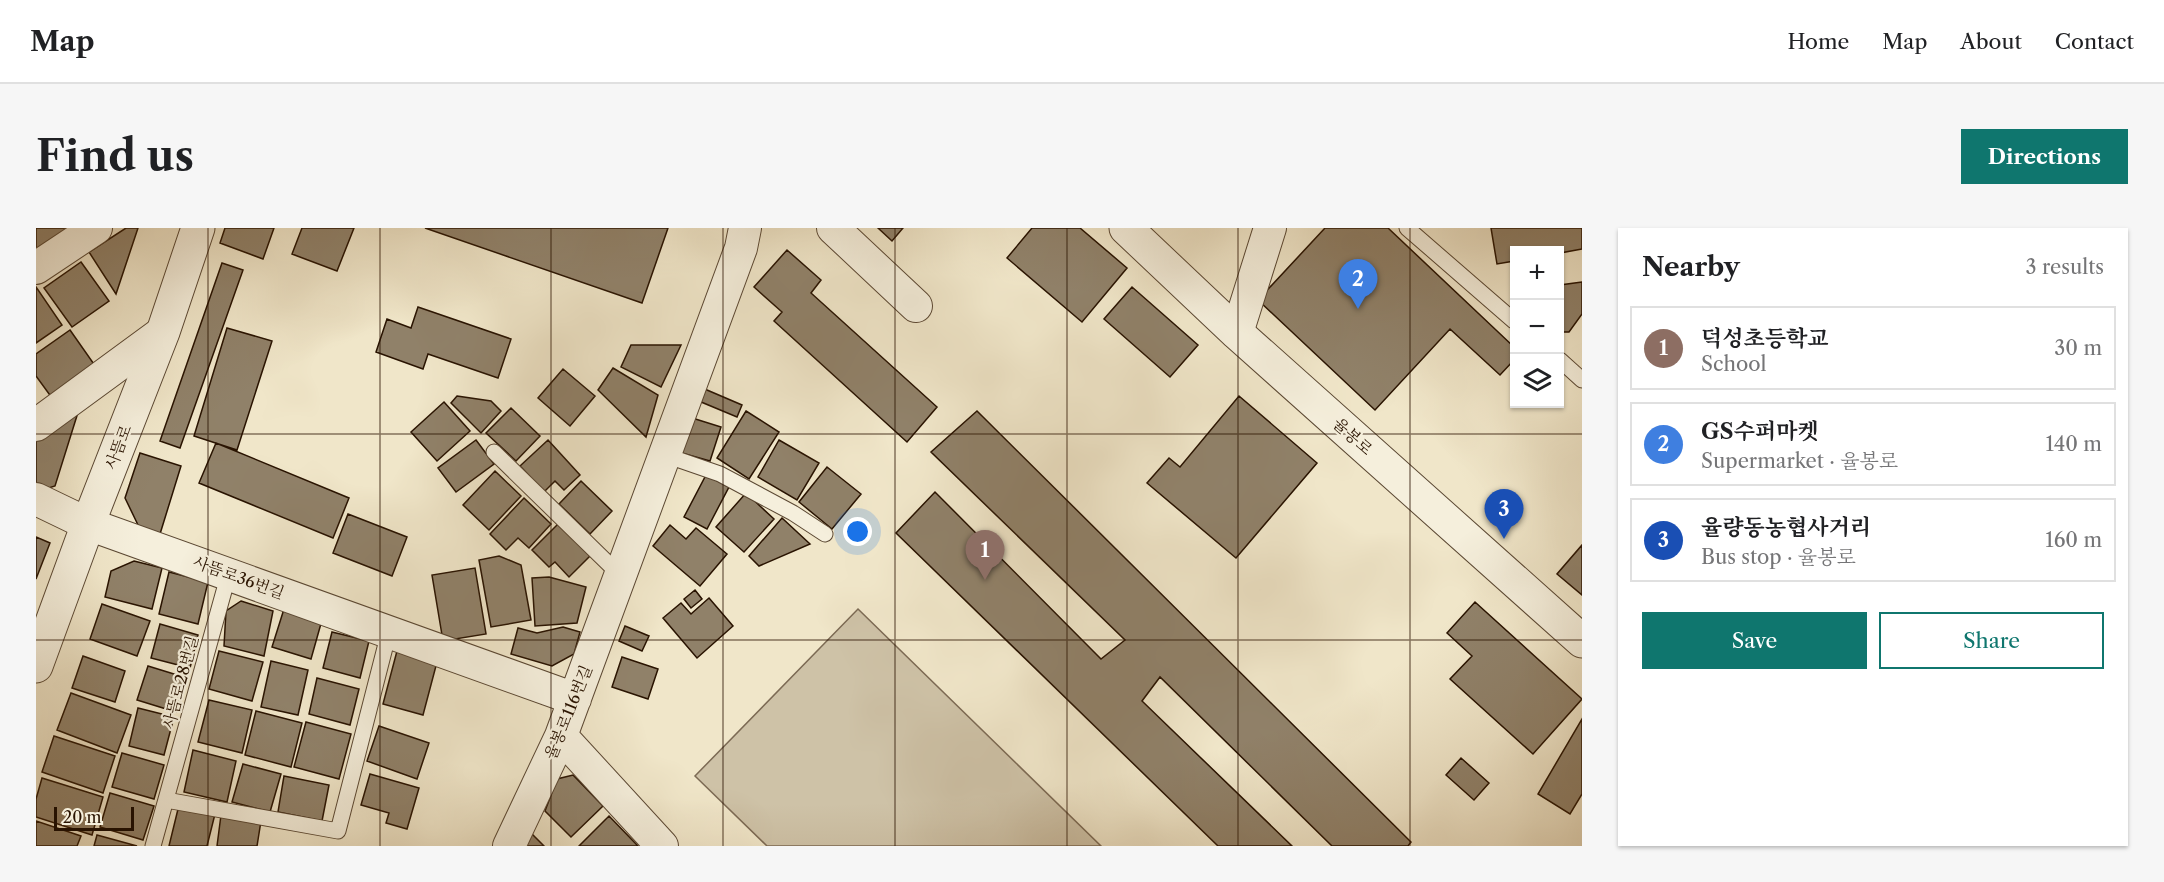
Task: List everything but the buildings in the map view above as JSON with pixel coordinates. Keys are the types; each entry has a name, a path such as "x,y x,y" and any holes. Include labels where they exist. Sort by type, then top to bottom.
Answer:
{"street":[{"path":"36,268 96,228"},
{"name":"사뜸로","path":"36,666 88,524 164,332 198,228"},
{"name":"율봉로116번길","path":"509,846 561,736 741,248 745,228"},
{"path":"833,228 916,306"},
{"name":"율봉로","path":"1126,228 1237,333 1582,640"},
{"path":"1237,333 1270,228"},
{"path":"36,425 164,332"},
{"name":"사뜸로36번길","path":"36,499 88,524 575,699"},
{"path":"561,736 662,846"}],"lane":[{"path":"1407,228 1510,317"},
{"path":"1564,364 1582,380"},
{"path":"494,452 621,576"},
{"path":"665,455 720,474 793,513 825,534"},
{"name":"사뜸로28번길","path":"153,846 228,573"},
{"path":"166,800 338,831 389,632"}],"shaded area":[{"path":"858,609 1101,846 767,846 695,776"}],"place":[{"name":"GS수퍼마켓","path":"1358,309"},
{"name":"율량동농협사거리","path":"1504,539"},
{"name":"덕성초등학교","path":"985,580"}]}
